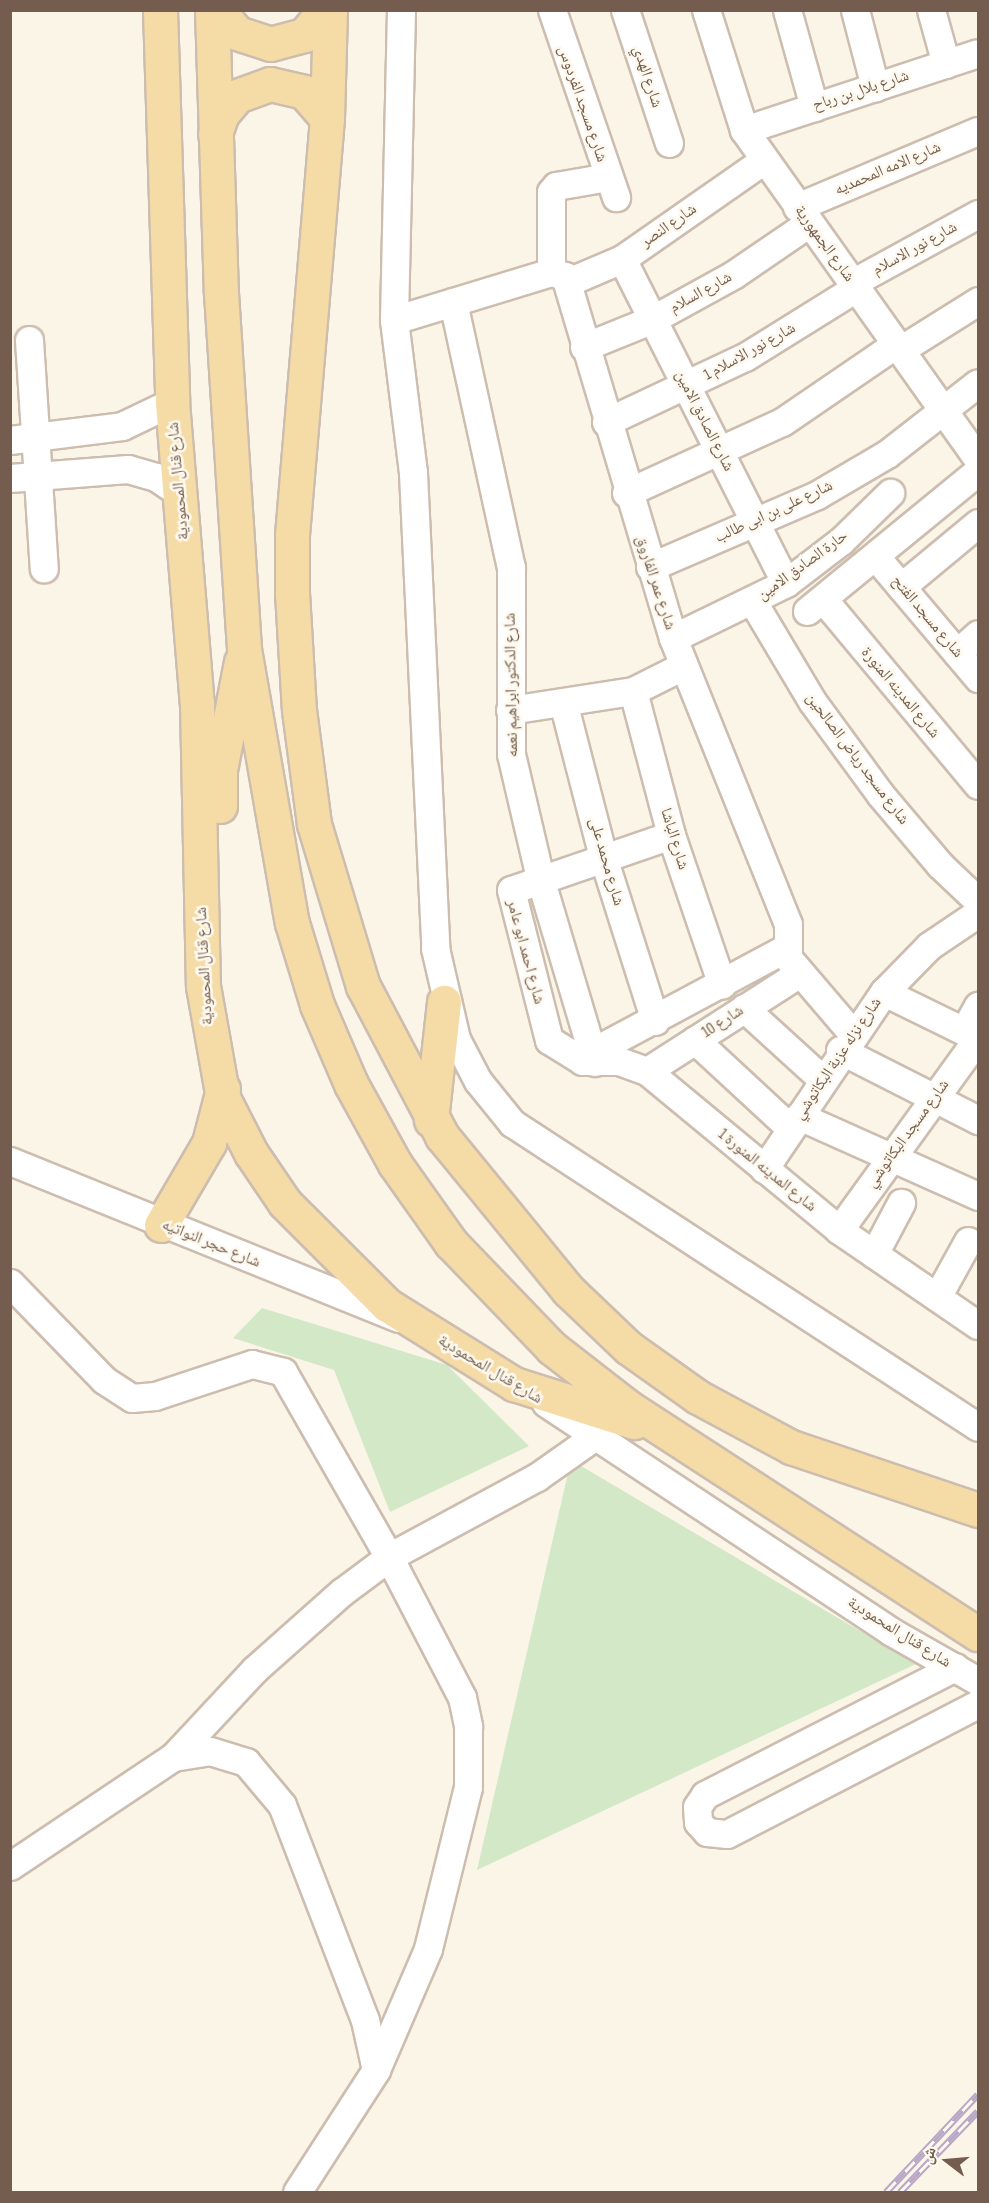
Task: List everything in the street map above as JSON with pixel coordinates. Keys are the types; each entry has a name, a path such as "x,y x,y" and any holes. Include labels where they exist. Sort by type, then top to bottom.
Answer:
{"main road":[{"name":"شارع قنال المحمودية","path":"160,10 172,402 197,703 205,1014 223,1098 251,1153 285,1203 358,1280 413,1324 514,1384"},
{"path":"212,10 215,137 244,649 292,923 325,1025 370,1123 422,1204 510,1308 589,1378 668,1433 978,1634"},
{"path":"218,10 237,33 270,44 304,35 325,10"},
{"path":"330,10 327,118 292,534 299,710 314,824 343,933 386,1038 432,1120 568,1290 663,1374 791,1447 978,1510"},
{"path":"215,137 222,114 237,96 270,84 304,92 327,118"},
{"path":"160,1225 188,1161 223,1098 220,770 244,649"},
{"path":"432,1120 444,1002"},
{"path":"514,1384 668,1433"}],"street":[{"path":"401,10 394,320 413,473 435,948 444,1002 478,1081 512,1123 978,1427"},
{"name":"شارع مسجد الفردوس","path":"552,10 612,188"},
{"name":"شارع الهدي","path":"625,10 669,143"},
{"name":"شارع الجمهورية","path":"706,10 744,130 978,459"},
{"path":"787,10 814,107"},
{"path":"855,10 875,87"},
{"path":"931,10 946,64"},
{"name":"شارع بلال بن رباح","path":"744,130 978,53"},
{"name":"شارع الامه المحمديه","path":"803,215 978,132"},
{"name":"شارع النصر","path":"560,277 622,259 764,160"},
{"name":"شارع عمر الفاروق","path":"612,188 556,186 551,192 560,277 584,346 626,493 673,638 788,924 786,948 798,974 846,1041"},
{"name":"شارع نور الاسلام","path":"854,286 978,214"},
{"name":"شارع السلام","path":"584,346 652,319 733,276 803,215"},
{"name":"شارع الصادق الامين","path":"622,259 786,583"},
{"path":"394,320 453,302 560,277"},
{"name":"شارع نور الاسلام 1","path":"606,422 686,386 854,286"},
{"name":"شارع الدكتور ابراهيم نعمه","path":"453,302 511,567 511,753 540,878 593,1057"},
{"path":"626,493 721,454 782,422 898,347 978,302"},
{"path":"28,340 23,438 38,476 44,569"},
{"name":"شارع على بن ابى طالب","path":"650,567 818,495 887,454 942,408 978,383"},
{"path":"23,438 122,426 172,402"},
{"path":"10,478 128,469 156,477 181,494"},
{"path":"875,556 978,471"},
{"name":"حارة الصادق الامين","path":"673,638 753,602 786,583 841,541 890,493"},
{"path":"901,587 978,523"},
{"name":"شارع مسجد الفتح","path":"875,556 978,678"},
{"name":"شارع المدينه المنورة","path":"875,556 815,605 978,785"},
{"name":"شارع مسجد رياض الصالحين","path":"753,602 812,701 880,794 978,901"},
{"path":"957,653 978,634"},
{"path":"510,710 633,691 683,666"},
{"name":"شارع الباشا","path":"633,691 671,835 722,986"},
{"name":"شارع محمد على","path":"563,702 603,857 655,1021"},
{"name":"شارع احمد ابو عامر","path":"549,1040 509,896 513,887 671,835"},
{"name":"شارع نزله عزبة البكاتوشي","path":"764,1169 846,1041 884,992 929,946 978,914"},
{"path":"593,1057 786,948"},
{"name":"شارع 10","path":"647,1071 798,974"},
{"path":"884,992 973,1036"},
{"name":"شارع مسجد البكاتوشي","path":"838,1230 935,1098 973,1036 978,1006"},
{"path":"744,1008 822,1079"},
{"name":"شارع المدينه المنورة 1","path":"549,1040 564,1053 619,1061 647,1071 838,1230 978,1325"},
{"path":"695,1040 794,1122 891,1157 978,1196"},
{"path":"846,1041 935,1098 978,1120"},
{"name":"شارع حجر النواتيه","path":"10,1161 160,1225 413,1324"},
{"path":"874,1254 901,1203"},
{"path":"937,1297 968,1241"},
{"path":"10,1282 104,1380 132,1398 155,1396 252,1364 283,1372 451,1668 468,1726 470,1757 463,1817 438,1919 399,2025 376,2070 297,2193"},
{"name":"شارع قنال المحمودية","path":"514,1384 598,1434 890,1631 978,1681"},
{"path":"10,1866 173,1757 262,1662 389,1557 537,1477 598,1434"},
{"path":"955,1667 705,1795 697,1807 698,1822 713,1834 727,1834 978,1704"},
{"path":"173,1757 191,1751 229,1754 246,1762 273,1788 365,2020 376,2070"}],"green space":[{"path":"262,1308 447,1365 529,1446 390,1512 334,1370 233,1338"},
{"path":"571,1460 916,1664 477,1870"}],"railway":[{"path":"886,2192 978,2094"},
{"path":"900,2192 978,2111"}]}
